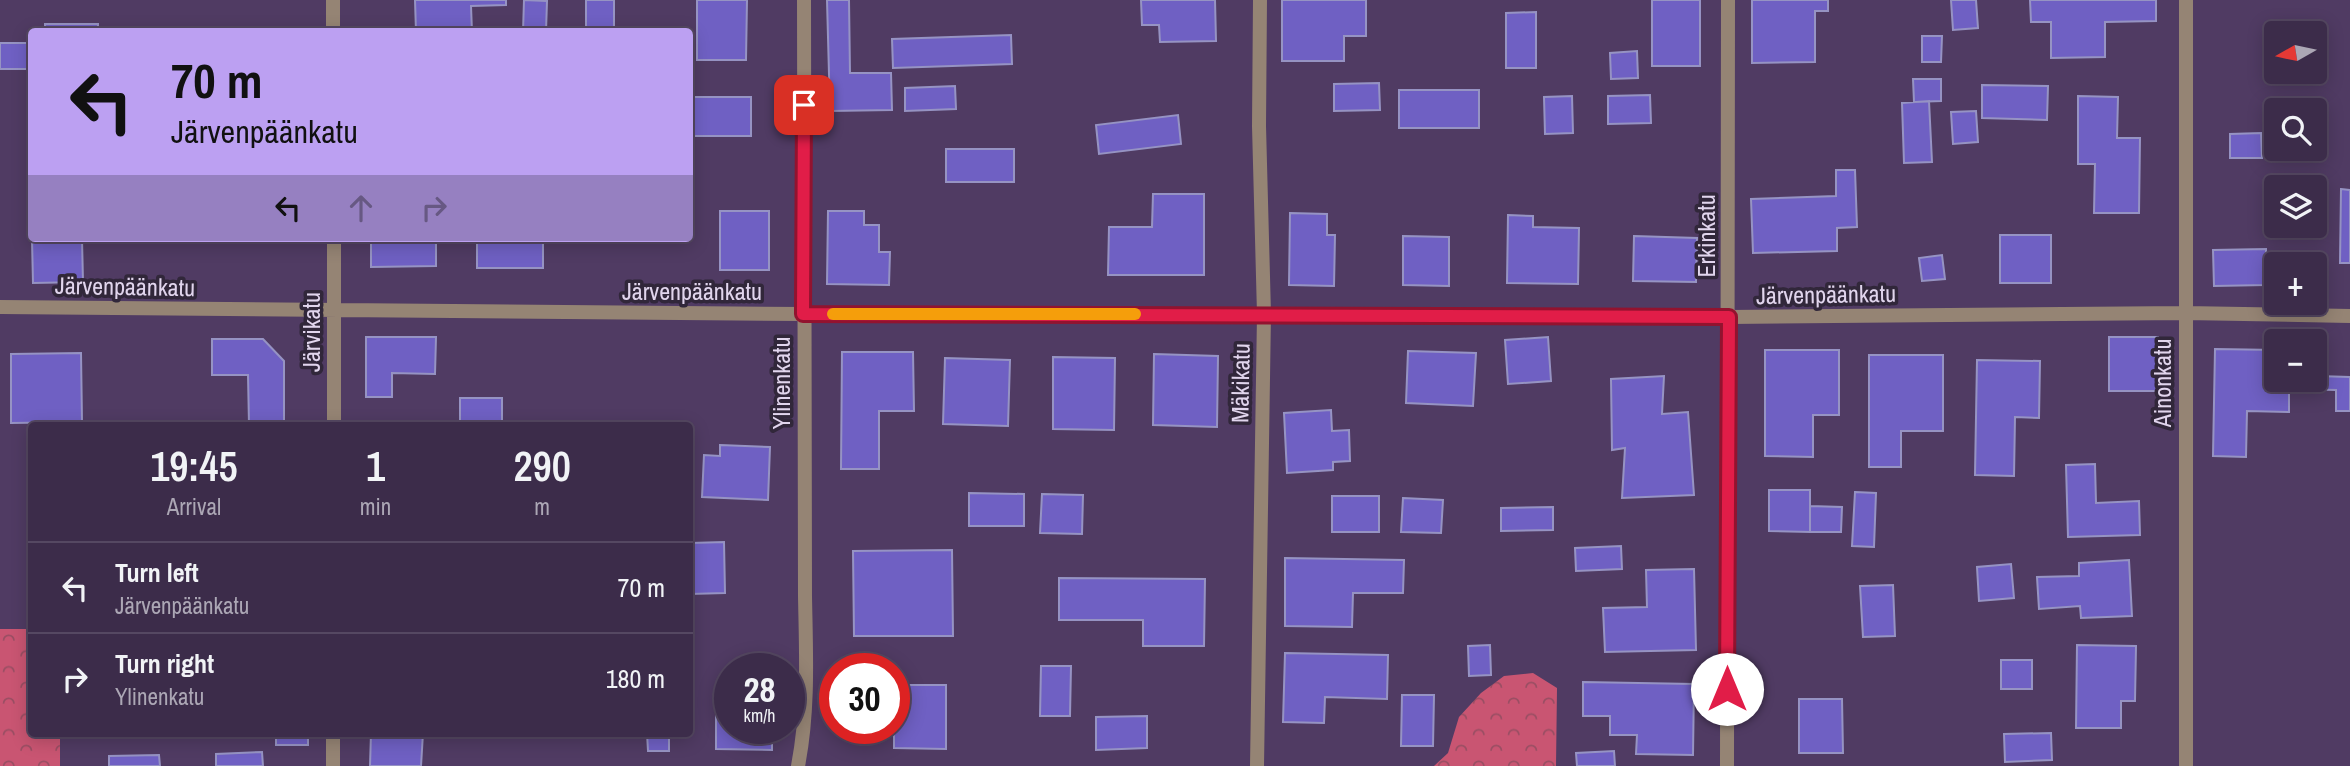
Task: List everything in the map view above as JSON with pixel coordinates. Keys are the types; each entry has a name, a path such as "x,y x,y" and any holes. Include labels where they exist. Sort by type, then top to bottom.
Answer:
{"street":[{"path":"333,0 333,28"},
{"name":"Ylinenkatu","path":"798,766 803,739 807,681 803,314 804,0"},
{"name":"Mäkikatu","path":"1257,766 1264,314 1259,126 1260,0"},
{"name":"Erkinkatu","path":"1727,766 1728,0"},
{"name":"Ainonkatu","path":"2186,0 2186,766"},
{"name":"Järvikatu","path":"334,242 334,422"},
{"name":"Järvenpäänkatu","path":"0,307 803,314 1729,317 2185,313 2350,316"},
{"path":"333,737 333,766"}],"green space":[{"path":"0,629 28,629 28,737 60,737 60,766 0,766"},
{"path":"1533,673 1557,688 1556,766 1434,766 1448,753 1459,717 1481,693 1504,676"}],"building":[{"path":"415,0 506,0 506,5 471,6 472,28 416,28"},
{"path":"524,0 547,1 546,28 523,28"},
{"path":"586,0 614,0 614,28 586,28"},
{"path":"697,0 747,0 746,60 697,60"},
{"path":"827,0 849,0 850,73 891,73 892,110 830,111"},
{"path":"1141,0 1215,0 1216,41 1160,42 1159,25 1142,25"},
{"path":"1282,0 1366,0 1366,36 1344,36 1344,61 1282,61"},
{"path":"1652,0 1700,0 1700,66 1652,66"},
{"path":"1752,0 1828,0 1828,11 1815,11 1815,62 1752,63"},
{"path":"1951,0 1976,0 1978,28 1953,30"},
{"path":"2030,0 2156,0 2156,21 2105,22 2105,57 2051,58 2051,22 2031,22"},
{"path":"1536,12 1536,68 1506,68 1506,13"},
{"path":"45,24 98,24 98,28 45,28"},
{"path":"1011,35 1012,64 893,68 892,39"},
{"path":"1922,36 1942,36 1941,62 1922,62"},
{"path":"0,43 28,43 28,69 0,69"},
{"path":"1637,51 1638,78 1611,79 1610,53"},
{"path":"1913,79 1941,79 1941,101 1914,102"},
{"path":"1379,83 1380,110 1334,111 1334,84"},
{"path":"1982,85 2048,86 2047,120 1982,118"},
{"path":"955,86 956,109 905,111 905,88"},
{"path":"1399,90 1479,90 1479,128 1399,128"},
{"path":"1650,95 1651,123 1608,124 1608,96"},
{"path":"1572,96 1573,133 1545,134 1544,97"},
{"path":"2078,96 2118,97 2117,138 2140,138 2139,213 2094,213 2095,164 2078,164"},
{"path":"693,97 751,97 751,136 693,136"},
{"path":"1929,101 1932,162 1904,163 1902,103"},
{"path":"1976,111 1978,142 1953,144 1951,112"},
{"path":"1178,115 1181,144 1099,154 1096,125"},
{"path":"2261,133 2262,158 2230,158 2230,134"},
{"path":"946,149 1014,149 1014,182 946,182"},
{"path":"1836,170 1855,170 1857,227 1837,228 1837,251 1753,253 1751,199 1836,196"},
{"path":"2341,189 2350,190 2350,263 2340,263"},
{"path":"1153,194 1204,194 1204,275 1108,275 1109,227 1152,227"},
{"path":"720,211 769,211 769,270 720,270"},
{"path":"828,211 864,211 864,225 879,225 879,252 890,252 889,285 827,284"},
{"path":"1290,213 1327,214 1327,235 1335,235 1334,286 1289,285"},
{"path":"1508,215 1533,216 1533,227 1579,228 1578,284 1507,283"},
{"path":"2000,235 2051,235 2051,283 2000,283"},
{"path":"1403,236 1449,237 1449,286 1403,285"},
{"path":"1634,236 1697,238 1696,282 1633,281"},
{"path":"32,242 82,242 83,282 33,283"},
{"path":"371,242 436,242 436,266 371,267"},
{"path":"477,242 543,242 543,268 477,268"},
{"path":"2266,249 2264,285 2214,286 2213,250"},
{"path":"1942,255 1945,279 1922,281 1919,258"},
{"path":"366,337 436,337 435,374 392,373 392,397 366,397"},
{"path":"1548,337 1551,381 1508,384 1505,340"},
{"path":"2109,337 2158,337 2158,391 2109,391"},
{"path":"212,339 263,339 284,361 284,422 249,422 248,375 212,375"},
{"path":"2215,349 2264,350 2264,392 2289,392 2289,412 2247,411 2246,457 2213,456"},
{"path":"1765,350 1839,350 1839,415 1813,415 1813,457 1765,456"},
{"path":"1408,351 1476,353 1473,406 1406,403"},
{"path":"842,352 913,352 914,411 879,411 879,469 841,469"},
{"path":"81,353 82,422 11,423 11,354"},
{"path":"1154,354 1218,356 1217,427 1153,425"},
{"path":"1869,355 1943,355 1943,431 1901,431 1901,467 1869,467"},
{"path":"1053,357 1115,358 1114,430 1053,429"},
{"path":"945,358 1010,360 1008,426 943,424"},
{"path":"1977,360 2040,361 2039,418 2015,417 2014,476 1975,475"},
{"path":"1664,376 1662,414 1688,412 1694,495 1622,498 1625,448 1612,450 1611,379"},
{"path":"2327,376 2350,377 2350,411 2336,411 2336,390 2327,390"},
{"path":"460,398 502,398 502,422 460,422"},
{"path":"1331,410 1332,431 1349,430 1350,461 1333,462 1333,470 1287,473 1284,413"},
{"path":"720,445 770,447 768,500 702,497 704,455 720,456"},
{"path":"2095,464 2096,503 2139,501 2140,535 2068,537 2066,465"},
{"path":"1769,490 1810,490 1810,532 1769,531"},
{"path":"1855,492 1876,493 1874,547 1852,546"},
{"path":"969,493 1024,494 1024,526 969,526"},
{"path":"1042,494 1083,495 1082,534 1040,533"},
{"path":"1332,496 1379,496 1379,532 1332,532"},
{"path":"1403,498 1443,500 1441,533 1401,532"},
{"path":"1810,506 1842,507 1841,532 1810,532"},
{"path":"1553,507 1553,530 1501,531 1501,508"},
{"path":"724,542 725,593 693,594 693,543"},
{"path":"1621,546 1622,569 1576,571 1575,548"},
{"path":"952,550 953,636 854,636 853,551"},
{"path":"1285,558 1404,560 1403,593 1353,593 1352,627 1285,626"},
{"path":"2129,560 2132,616 2081,618 2080,606 2039,609 2037,577 2079,576 2079,563"},
{"path":"2011,564 2014,598 1979,601 1977,567"},
{"path":"1694,569 1696,650 1605,652 1603,608 1647,607 1646,570"},
{"path":"1059,578 1205,579 1204,646 1143,646 1143,620 1059,620"},
{"path":"1893,585 1895,636 1863,637 1860,586"},
{"path":"1490,645 1491,675 1469,676 1468,646"},
{"path":"2077,645 2136,646 2135,701 2121,701 2121,728 2076,728"},
{"path":"1285,653 1388,655 1387,699 1325,697 1324,723 1283,722"},
{"path":"2001,660 2032,660 2032,689 2001,689"},
{"path":"1041,666 1071,666 1070,716 1040,716"},
{"path":"1583,682 1694,684 1693,755 1636,754 1637,735 1610,735 1610,716 1583,716"},
{"path":"910,685 946,685 946,749 894,748 894,744 910,744"},
{"path":"1402,695 1434,695 1433,746 1401,746"},
{"path":"1799,699 1842,699 1843,753 1799,753"},
{"path":"1147,716 1147,748 1096,750 1096,717"},
{"path":"2051,733 2052,760 2005,762 2004,734"},
{"path":"276,737 308,737 308,745 276,745"},
{"path":"371,737 423,737 421,766 370,766"},
{"path":"647,737 669,737 669,751 648,751"},
{"path":"716,744 772,744 772,750 716,749"},
{"path":"1614,751 1615,766 1577,766 1576,753"},
{"path":"262,752 263,766 216,766 216,754"},
{"path":"159,755 160,766 109,766 109,756"}],"slow traffic":[{"path":"833,314 1135,314"}],"route":[{"path":"804,105 803,314 1729,317 1727,689"}]}
